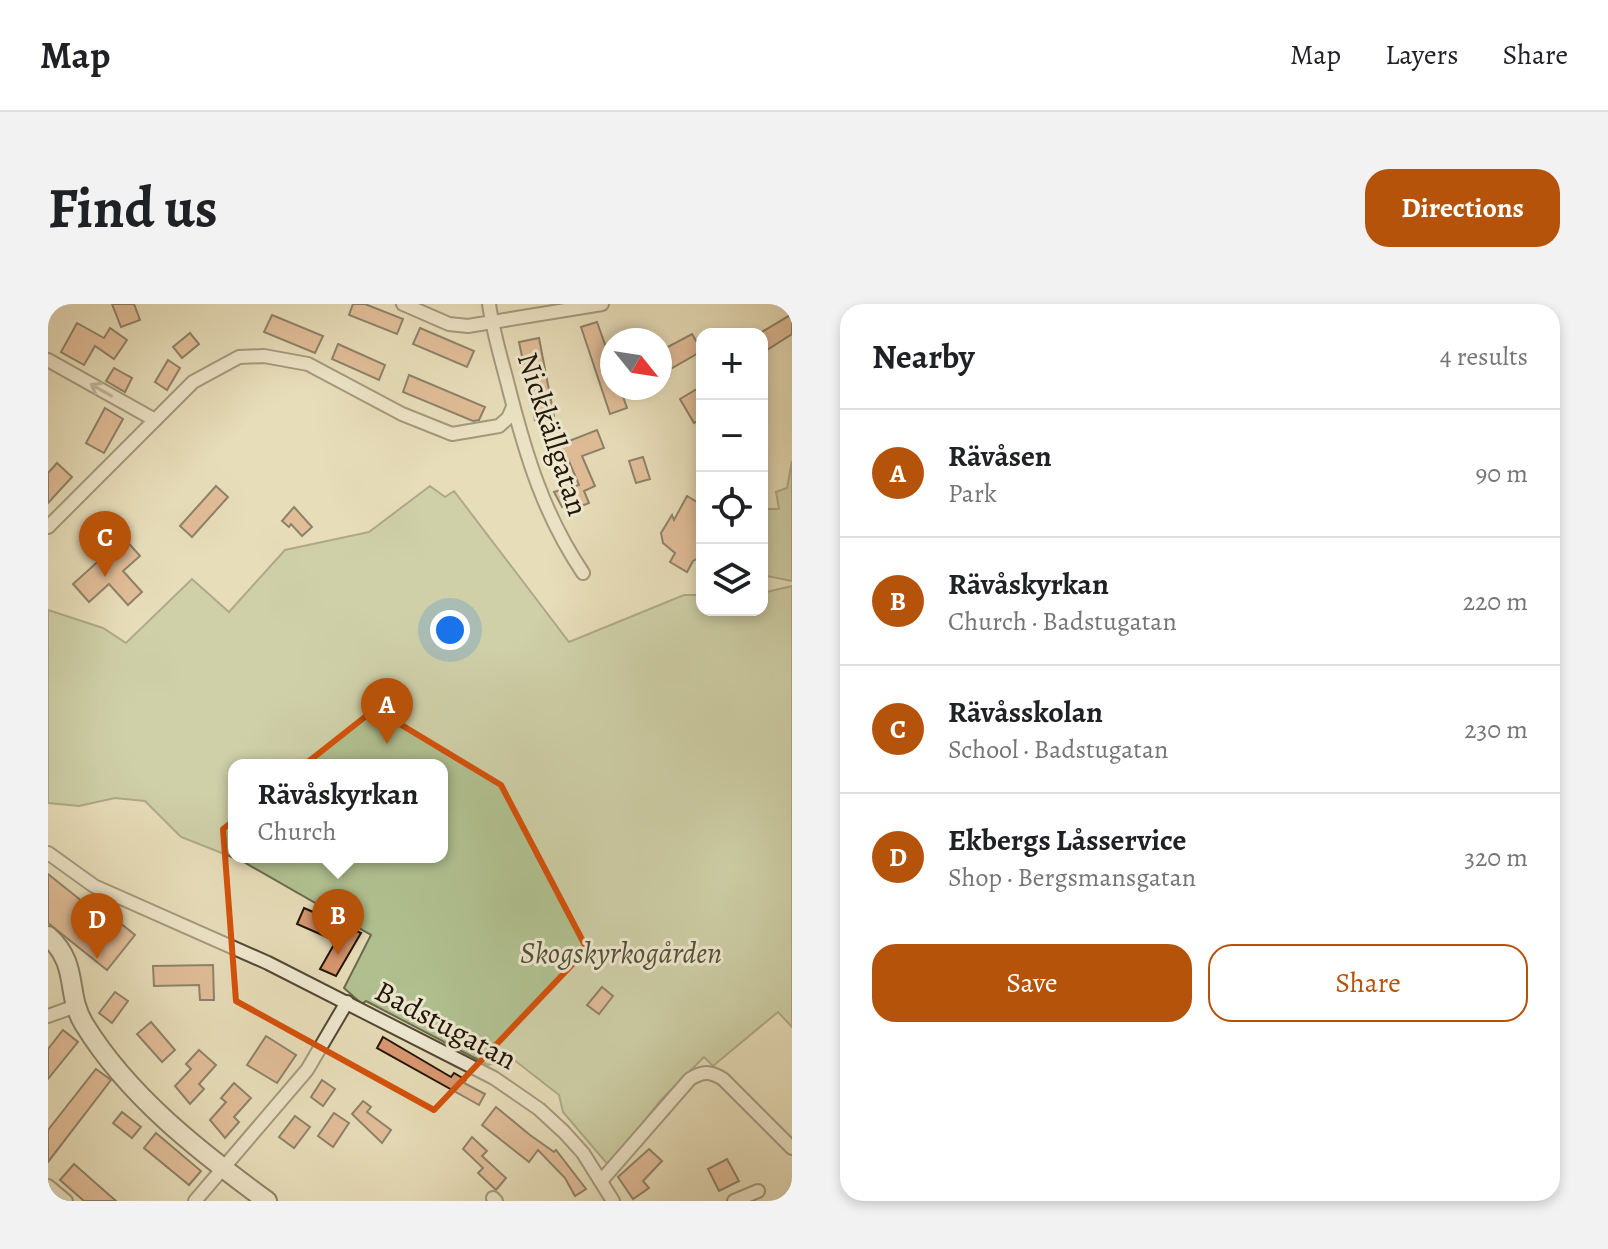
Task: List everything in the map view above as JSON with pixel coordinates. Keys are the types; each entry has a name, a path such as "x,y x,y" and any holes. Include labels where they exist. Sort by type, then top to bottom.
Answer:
{"street":[{"path":"403,304 449,324 468,326 602,304"},
{"name":"Nickkällgatan","path":"489,304 513,407 548,516 583,573"},
{"path":"48,527 193,382 239,357 264,356 308,364 402,414 452,434 499,426 508,418 513,407"},
{"path":"48,360 155,420"},
{"name":"Badstugatan","path":"48,853 94,886 347,1002 516,1092 564,1132 613,1201"},
{"path":"48,936 66,956 76,1006 96,1041 143,1097 223,1169 267,1201"},
{"path":"195,1201 307,1070 347,1002"},
{"path":"48,1016 76,1006"},
{"path":"601,1181 690,1079 700,1072 713,1072 723,1079 792,1148"},
{"path":"48,1186 66,1201"},
{"path":"734,1201 758,1191"}],"highlighted area":[{"path":"375,709 501,785 587,949 434,1110 236,1001 223,829"}],"green space":[{"path":"792,461 792,581 768,576 768,509 779,509 776,492 787,488"},
{"name":"Skogskyrkogården","path":"430,486 445,497 454,491 569,642 684,595 696,595 696,616 768,616 768,592 792,586 792,1027 778,1012 713,1066 704,1057 660,1101 609,1166 563,1112 559,1095 513,1059 488,1065 366,1001 362,1004 344,988 371,935 245,863 448,863 448,759 228,759 228,855 181,837 145,801 115,798 79,806 48,803 48,610 103,628 126,643 192,579 229,612 285,550 369,532"}],"building":[{"path":"112,304 134,304 140,320 121,327"},
{"path":"353,304 365,304 403,319 397,334 349,315"},
{"path":"792,314 792,334 768,349 768,328"},
{"path":"272,315 323,336 315,353 264,332"},
{"path":"597,322 600,330 600,384 581,327"},
{"path":"77,323 104,338 110,328 127,340 114,359 95,346 84,365 61,352"},
{"path":"420,328 474,351 467,367 413,344"},
{"path":"190,333 199,344 182,358 173,347"},
{"path":"692,334 696,341 696,354 672,368 672,345"},
{"path":"539,338 554,416 535,420 519,342"},
{"path":"338,344 385,365 379,380 332,359"},
{"path":"168,360 180,368 167,390 155,382"},
{"path":"114,368 132,378 125,392 106,381"},
{"path":"409,375 485,407 479,420 473,421 403,392"},
{"path":"696,390 696,422 694,423 680,399"},
{"path":"605,400 624,400 627,408 610,414"},
{"path":"105,408 123,419 104,453 86,443"},
{"path":"597,430 604,448 582,456 595,486 584,491 589,503 570,511 568,504 562,507 554,492 579,485 569,461 553,468 546,450"},
{"path":"643,457 650,479 636,483 629,461"},
{"path":"57,463 72,477 48,503 48,473"},
{"path":"216,486 228,497 192,537 180,526"},
{"path":"687,496 696,501 696,559 687,572 670,562 675,553 663,543 661,533 672,515 674,520"},
{"path":"294,507 312,527 302,536 291,524 289,527 282,521"},
{"path":"124,538 140,556 123,571 142,592 128,605 109,584 89,602 73,584"},
{"path":"48,874 93,910 98,905 135,935 107,970 48,923"},
{"path":"304,908 361,933 336,976 320,969 336,941 297,924"},
{"path":"213,965 214,1000 200,1000 199,985 154,986 153,966"},
{"path":"602,987 613,996 599,1014 587,1005"},
{"path":"115,992 128,1001 112,1023 99,1013"},
{"path":"151,1022 175,1050 162,1062 137,1034"},
{"path":"63,1030 78,1042 48,1079 48,1049"},
{"path":"266,1036 296,1055 277,1083 247,1065"},
{"path":"383,1037 451,1077 454,1073 466,1080 464,1083 485,1094 479,1105 377,1048"},
{"path":"199,1050 216,1065 199,1084 204,1089 190,1104 175,1086 191,1069 186,1064"},
{"path":"96,1069 111,1080 48,1162 48,1130"},
{"path":"322,1080 335,1089 323,1106 311,1097"},
{"path":"234,1083 251,1098 234,1117 239,1122 225,1138 210,1120 226,1102 221,1098"},
{"path":"363,1101 371,1107 367,1112 391,1130 382,1143 352,1114"},
{"path":"496,1107 530,1135 554,1152 556,1150 586,1189 575,1196 565,1178 538,1150 529,1162 482,1125"},
{"path":"122,1112 141,1127 132,1138 113,1123"},
{"path":"334,1113 349,1123 333,1147 318,1136"},
{"path":"295,1116 310,1127 294,1148 279,1137"},
{"path":"156,1133 201,1171 189,1185 144,1148"},
{"path":"472,1137 487,1151 482,1156 506,1178 496,1190 478,1173 483,1168 463,1149"},
{"path":"649,1149 662,1161 643,1181 649,1188 633,1199 618,1177"},
{"path":"727,1159 739,1181 719,1191 708,1169"},
{"path":"74,1164 116,1201 84,1201 60,1180"}],"place":[{"name":"Rävåsskolan","path":"105,577"},
{"name":"Rävåsen","path":"387,744"},
{"name":"Rävåskyrkan","path":"338,955"},
{"name":"Ekbergs Låsservice","path":"97,959"}]}
